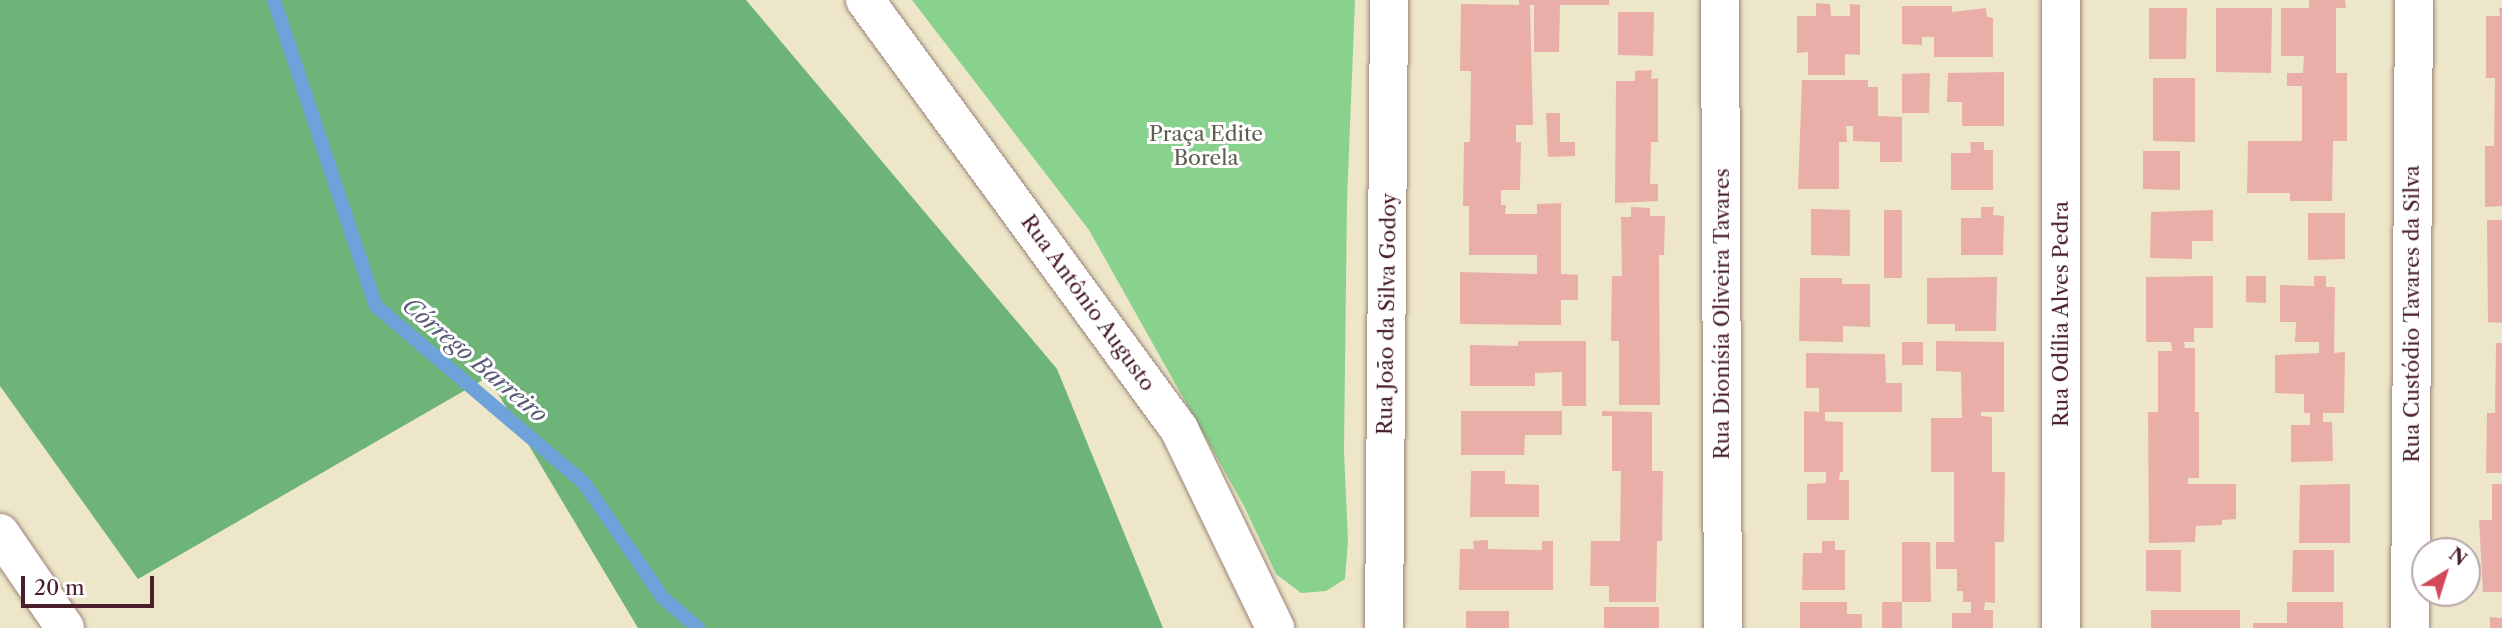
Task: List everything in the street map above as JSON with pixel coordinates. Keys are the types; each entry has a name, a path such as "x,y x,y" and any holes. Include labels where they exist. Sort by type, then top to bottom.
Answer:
{"street":[{"name":"Rua Antônio Augusto","path":"864,0 1179,429 1275,628"},
{"name":"Rua João da Silva Godoy","path":"1384,628 1390,0"},
{"name":"Rua Dionísia Oliveira Tavares","path":"1720,0 1723,628"},
{"name":"Rua Odília Alves Pedra","path":"2061,0 2061,628"},
{"name":"Rua Custódio Tavares da Silva","path":"2410,628 2414,0"},
{"path":"0,533 65,628"}],"green space":[{"path":"0,0 746,0 1057,369 1163,628 638,628 488,377 138,579 0,386"},
{"name":"Praça Edite Borela","path":"912,0 1355,0 1347,201 1344,451 1348,541 1345,579 1326,591 1301,593 1276,574 1244,506 1089,230"}],"building":[{"path":"1519,0 1609,0 1609,5 1560,5 1559,52 1534,52 1534,5 1530,5 1533,125 1516,125 1516,142 1521,142 1520,190 1501,190 1501,205 1506,205 1505,214 1537,214 1537,204 1561,203 1561,274 1578,275 1578,300 1561,300 1561,325 1460,324 1460,272 1537,274 1537,255 1469,255 1469,206 1463,206 1464,142 1470,142 1471,71 1460,71 1461,4 1519,5"},
{"path":"2309,0 2345,0 2346,8 2336,8 2336,73 2347,73 2347,141 2333,141 2332,201 2290,201 2290,193 2247,193 2248,141 2302,141 2302,86 2287,86 2287,73 2303,73 2304,56 2281,56 2281,8 2309,8"},
{"path":"1816,3 1830,4 1831,16 1850,16 1850,4 1860,5 1860,55 1845,54 1845,75 1808,75 1808,52 1797,53 1797,16 1816,16"},
{"path":"1902,6 1952,6 1952,12 1986,8 1987,17 1993,18 1993,57 1934,57 1934,37 1922,37 1922,45 1902,44"},
{"path":"2149,8 2187,8 2186,59 2149,59"},
{"path":"2216,8 2272,8 2271,73 2216,72"},
{"path":"2499,8 2502,8 2502,206 2485,207 2485,146 2494,146 2495,78 2486,78 2486,16 2500,16"},
{"path":"1618,12 1654,12 1653,56 1618,55"},
{"path":"1652,70 1651,79 1658,78 1658,142 1651,142 1650,184 1658,184 1658,201 1615,203 1616,81 1635,81 1635,71"},
{"path":"2004,72 2004,126 1962,126 1962,102 1947,102 1948,73"},
{"path":"1930,73 1929,113 1902,113 1902,74"},
{"path":"2153,78 2195,78 2195,142 2153,141"},
{"path":"1802,80 1868,80 1868,87 1878,87 1878,116 1902,117 1902,162 1880,162 1880,142 1853,141 1853,126 1846,126 1847,142 1839,142 1839,189 1798,189"},
{"path":"1546,113 1560,113 1560,142 1575,142 1575,156 1548,157"},
{"path":"1970,142 1984,142 1984,150 1993,150 1993,190 1951,190 1951,153 1971,153"},
{"path":"2143,151 2180,151 2180,190 2143,189"},
{"path":"1631,207 1650,208 1650,216 1665,216 1664,255 1659,255 1660,405 1619,405 1619,341 1611,341 1612,276 1622,276 1621,217 1631,217"},
{"path":"1981,207 1994,207 1993,215 2004,216 2003,255 1961,255 1961,218 1981,218"},
{"path":"1811,209 1850,210 1850,256 1811,255"},
{"path":"1884,210 1902,210 1902,278 1884,278"},
{"path":"2213,210 2213,241 2192,241 2192,259 2150,258 2151,212"},
{"path":"2308,213 2345,213 2345,259 2308,260"},
{"path":"2487,220 2502,220 2502,323 2488,322"},
{"path":"2213,276 2213,328 2194,328 2194,342 2184,342 2185,348 2195,348 2195,412 2199,412 2199,478 2188,478 2188,484 2236,484 2236,519 2222,520 2222,525 2196,526 2195,542 2149,543 2148,412 2158,412 2158,351 2172,351 2171,342 2146,342 2146,277"},
{"path":"2246,276 2266,276 2266,303 2246,302"},
{"path":"2314,276 2326,276 2326,287 2335,287 2334,353 2345,352 2344,413 2323,413 2323,422 2332,422 2333,461 2291,462 2291,425 2310,425 2310,413 2304,413 2304,394 2275,393 2275,355 2319,353 2319,342 2295,342 2296,322 2280,322 2280,285 2314,286"},
{"path":"1997,277 1996,331 1955,331 1955,324 1927,324 1927,278"},
{"path":"1800,278 1842,278 1842,284 1870,284 1870,327 1843,326 1843,342 1799,341"},
{"path":"1518,341 1586,341 1586,406 1562,406 1562,372 1535,373 1535,386 1470,386 1470,345 1518,346"},
{"path":"1936,341 2004,342 2004,412 1981,412 1981,416 1992,417 1992,472 2005,472 2004,542 1995,542 1995,603 1985,602 1984,610 1993,610 1993,628 1952,628 1952,613 1971,613 1971,602 1963,602 1963,591 1957,591 1957,569 1936,569 1936,542 1954,542 1954,472 1931,472 1931,418 1962,418 1961,372 1936,371"},
{"path":"1902,342 1923,342 1923,365 1902,365"},
{"path":"2496,343 2502,343 2502,473 2486,473 2487,413 2495,413"},
{"path":"1806,353 1885,354 1886,383 1902,383 1902,412 1825,412 1825,421 1843,422 1843,472 1840,472 1839,480 1849,480 1849,520 1807,520 1807,484 1826,483 1826,472 1804,472 1804,411 1819,412 1819,388 1806,388"},
{"path":"1461,411 1562,411 1562,435 1525,435 1524,455 1461,455"},
{"path":"1602,411 1652,412 1652,471 1663,471 1662,541 1657,541 1656,602 1609,602 1609,586 1590,586 1591,541 1620,541 1621,471 1612,471 1612,416 1602,416"},
{"path":"1471,471 1505,471 1505,484 1539,485 1539,517 1470,517"},
{"path":"2350,484 2350,543 2299,543 2300,485"},
{"path":"2492,484 2502,484 2502,592 2483,592 2479,520 2492,520"},
{"path":"1488,540 1488,549 1542,550 1542,541 1553,541 1553,590 1459,590 1460,549 1474,549 1473,541"},
{"path":"1822,541 1835,541 1835,550 1845,550 1845,590 1802,590 1803,553 1822,553"},
{"path":"1902,542 1930,542 1931,602 1902,602"},
{"path":"2146,550 2181,550 2181,592 2146,591"},
{"path":"2293,550 2334,550 2334,592 2292,592"},
{"path":"1800,602 1847,602 1847,614 1862,614 1862,628 1800,628"},
{"path":"1882,602 1902,602 1902,628 1882,628"},
{"path":"2287,602 2343,602 2343,628 2253,628 2253,623 2287,623"},
{"path":"1604,607 1659,607 1659,628 1604,628"},
{"path":"2151,610 2240,610 2240,628 2151,628"},
{"path":"1466,611 1509,611 1509,628 1466,628"},
{"path":"2490,617 2502,618 2502,628 2490,628"}],"waterway":[{"name":"Córrego Barreiro","path":"274,0 376,306 584,483 663,598 698,628"}]}
